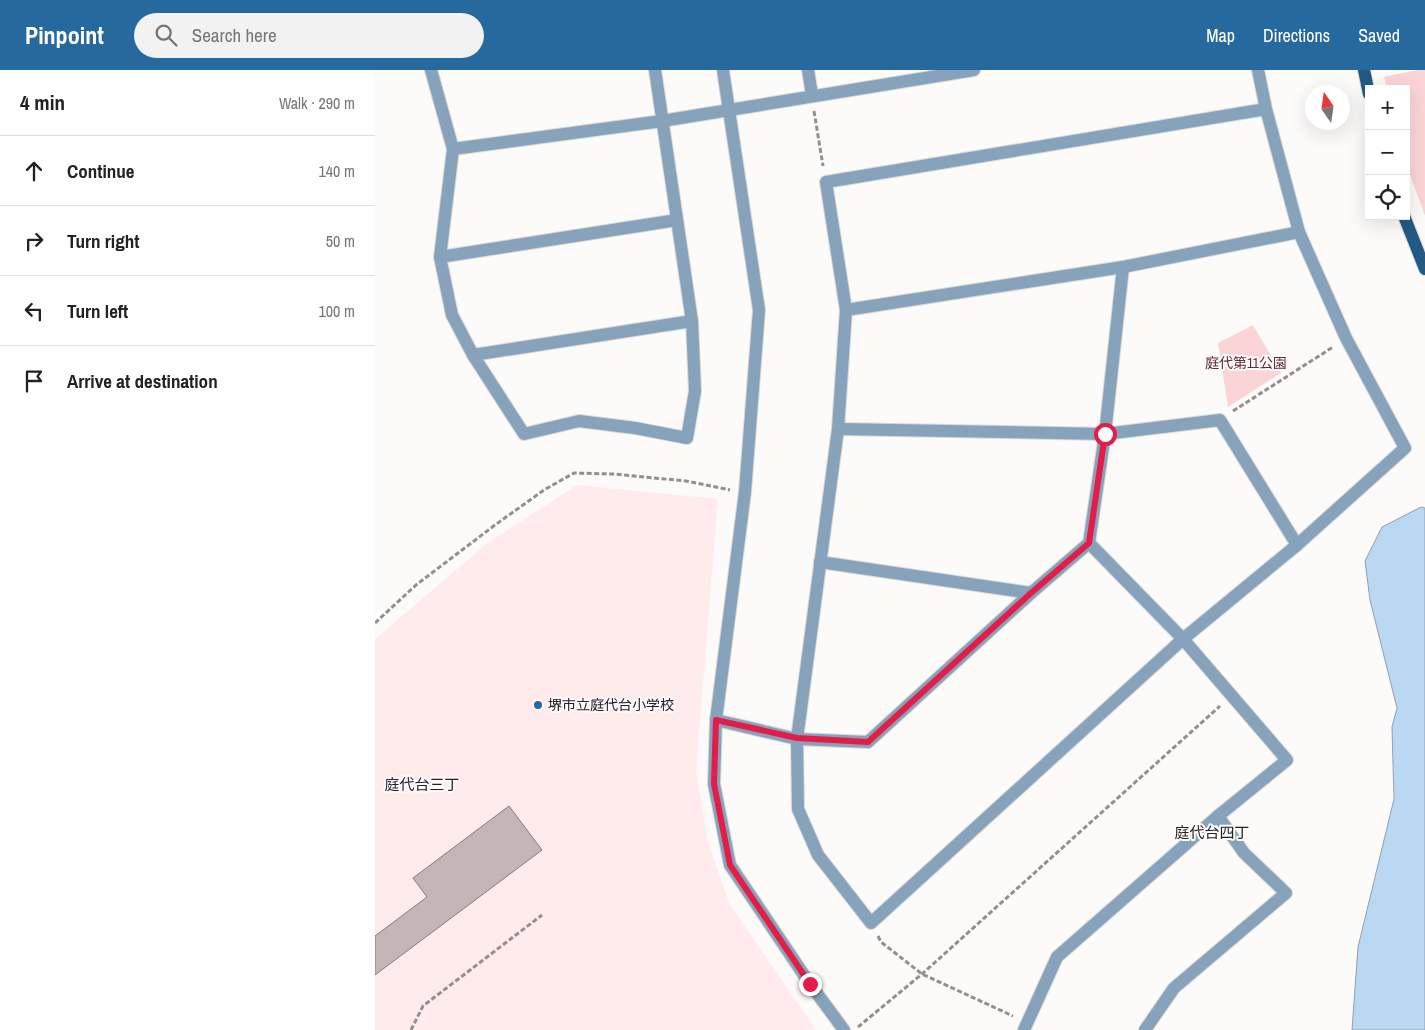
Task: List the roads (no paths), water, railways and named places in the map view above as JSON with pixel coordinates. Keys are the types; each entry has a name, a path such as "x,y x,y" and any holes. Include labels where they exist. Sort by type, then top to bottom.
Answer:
{"main road":[{"path":"1363,70 1367,85"},
{"path":"1405,220 1425,269"}],"street":[{"path":"431,70 453,149 440,257 452,314 473,355 524,434 579,421 635,428 687,438 695,391 692,321 655,70"},
{"path":"723,70 759,310 745,492 716,720 714,784 730,865 810,984 844,1030"},
{"path":"808,70 812,95"},
{"path":"453,149 662,121 973,70"},
{"path":"1258,70 1266,110 1299,232 1346,338 1405,448 1297,545 1183,639 871,923 818,855 798,809 797,738 838,429 846,310 825,182 1266,110"},
{"path":"440,257 677,220"},
{"path":"846,310 1123,267 1299,232"},
{"path":"716,720 797,738 868,742 1031,593 1089,543 1105,434 1123,267"},
{"path":"473,355 692,321"},
{"path":"838,429 1105,434 1220,420 1297,545"},
{"path":"1026,1026 1057,957 1218,816 1287,760 1183,639 1089,543"},
{"path":"820,562 1031,593"},
{"path":"1145,1030 1174,988 1286,893 1244,853 1218,816"}],"water":[{"path":"1421,507 1425,508 1425,1030 1352,1030 1358,947 1394,799 1392,727 1397,708 1370,600 1365,561 1382,527"}],"place":[{"name":"堺市立庭代台小学校","path":"538,705"}],"district":[{"name":"庭代台三丁","path":"422,784"},
{"name":"庭代台四丁","path":"1212,832"}],"park label":[{"name":"庭代第11公園","path":"1246,363"}]}
